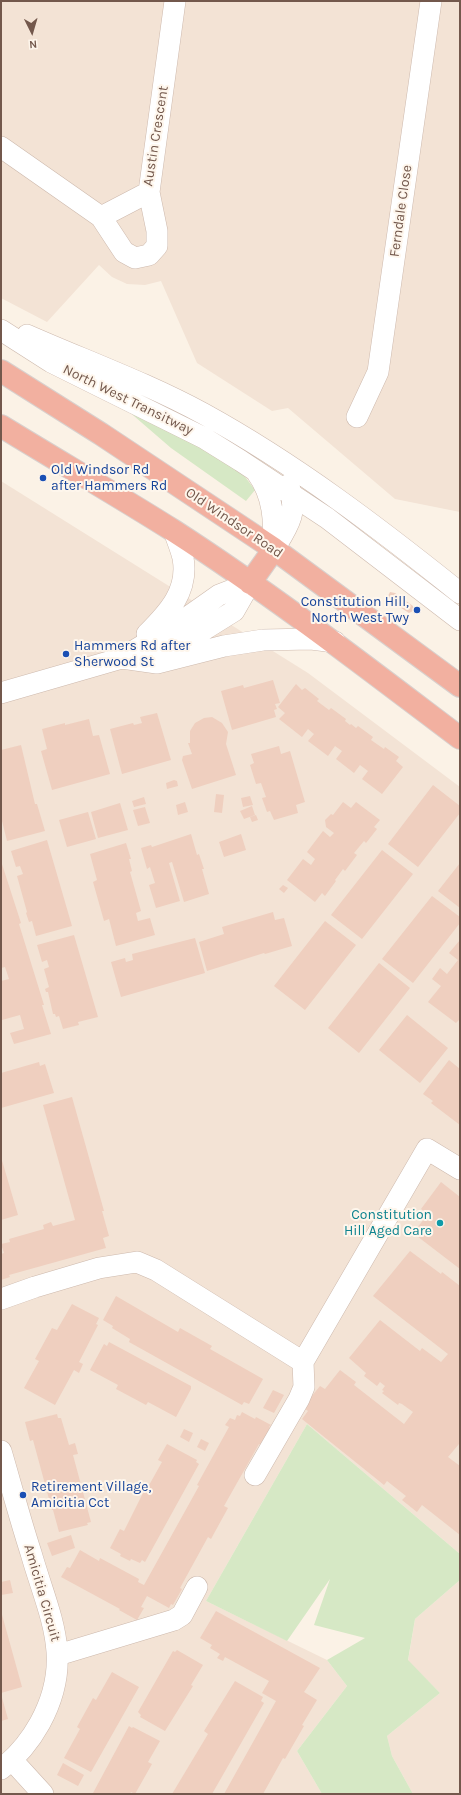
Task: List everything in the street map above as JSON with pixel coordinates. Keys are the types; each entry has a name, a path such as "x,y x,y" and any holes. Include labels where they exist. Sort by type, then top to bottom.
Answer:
{"highway":[{"name":"Old Windsor Road","path":"1,371 101,434 274,549 460,686"},
{"path":"1,426 174,531 335,642 460,738"},
{"path":"250,583 274,549"}],"street":[{"name":"Austin Crescent","path":"101,217 150,192 175,1"},
{"name":"Ferndale Close","path":"357,417 378,372 431,1"},
{"path":"1,147 101,217 124,252 134,258 149,255 157,246 157,231 150,192"},
{"name":"North West Transitway","path":"1,323 158,391 251,442 340,501 416,557 460,593"},
{"name":"North West Transitway","path":"1,330 51,362 192,431 255,470 327,518 460,620"},
{"name":"North West Transitway","path":"251,442 278,468 293,496 293,514 290,523 274,549"},
{"name":"North West Transitway","path":"255,470 266,486 273,512 274,549"},
{"path":"122,658 168,613 178,596 183,578 183,558 174,531"},
{"path":"1,693 122,658 175,626 219,595 250,583"},
{"path":"122,658 157,663 224,646 263,640 311,639 335,642"},
{"path":"255,1475 299,1399 304,1387 303,1362 427,1149 460,1169"},
{"path":"1,1299 99,1268 138,1262 156,1270 303,1362"},
{"name":"Amicitia Circuit","path":"1,1451 31,1555 51,1617 58,1655 58,1668 52,1698 46,1711 25,1746 7,1764"},
{"path":"58,1655 174,1620 182,1615 197,1587"},
{"path":"7,1764 43,1794"}],"shaded area":[{"path":"1,1 460,1 460,512 395,499 288,408 272,411 197,363 161,281 145,285 127,284 112,277 99,265 47,322 1,298"},
{"path":"1,481 308,673 460,787 460,1554 307,1424 206,1601 327,1660 347,1686 297,1751 322,1794 1,1794"},
{"path":"460,1580 460,1794 413,1794 392,1756 387,1736 440,1693 408,1661 415,1619"}],"green space":[{"path":"129,407 240,470 255,490 246,501 171,448 127,410"},
{"path":"307,1424 460,1554 460,1580 415,1619 408,1660 440,1693 387,1736 392,1756 413,1794 322,1794 297,1751 347,1686 327,1660 365,1638 314,1625 330,1579 287,1641 206,1601"}],"building":[{"path":"390,592 395,593 413,606 413,611 409,613 392,602 388,596"},
{"path":"273,680 280,703 275,704 277,709 274,710 276,717 232,730 221,691 243,685 244,688"},
{"path":"296,684 302,690 305,688 319,699 317,701 329,710 331,708 346,719 345,721 350,725 351,724 356,728 358,726 373,737 371,740 384,749 385,747 399,757 396,761 403,767 382,794 362,779 368,771 360,765 354,773 336,759 342,751 335,746 328,756 308,741 314,734 308,729 302,737 279,719 285,713 278,707"},
{"path":"157,713 171,760 122,774 110,729 133,723 134,725 142,723 140,717"},
{"path":"212,717 222,723 228,732 226,744 236,775 192,789 182,760 183,756 192,754 188,743 190,743 190,731 195,723 204,718"},
{"path":"89,719 93,736 99,735 110,774 52,790 41,751 47,749 42,729"},
{"path":"21,745 35,804 37,804 45,831 7,841 1,817 1,750"},
{"path":"279,746 281,754 290,751 305,802 296,805 298,813 274,820 270,811 267,812 262,798 266,797 261,783 256,784 250,765 254,763 251,754"},
{"path":"174,780 177,781 178,786 167,789 166,783"},
{"path":"433,785 460,806 460,813 418,867 388,844"},
{"path":"216,794 224,795 222,813 214,812"},
{"path":"250,796 253,805 243,807 241,798"},
{"path":"144,797 146,804 134,807 132,801"},
{"path":"185,802 188,812 178,815 176,805"},
{"path":"343,802 351,808 356,802 380,820 374,827 377,829 366,843 364,841 354,853 357,855 345,871 343,869 325,896 322,893 315,902 287,880 303,859 311,865 315,859 307,852 323,831 330,837 334,833 326,827 325,820 331,814 333,815"},
{"path":"120,803 128,830 98,838 91,812"},
{"path":"252,806 255,815 244,819 240,811"},
{"path":"145,807 150,823 138,826 133,810"},
{"path":"88,812 96,839 67,847 59,820"},
{"path":"256,815 258,820 252,822 250,817"},
{"path":"191,834 197,855 199,854 204,869 202,869 209,894 184,902 172,862 169,863 180,901 156,908 149,885 155,883 150,867 147,869 141,848 151,845 152,847"},
{"path":"241,834 246,850 224,857 219,842"},
{"path":"47,840 72,926 36,936 32,921 29,922 26,913 27,912 17,876 23,874 20,866 16,867 11,851"},
{"path":"126,843 131,859 129,859 132,871 130,872 141,911 136,913 138,921 150,918 155,935 116,946 109,919 104,921 93,882 97,880 90,854"},
{"path":"382,850 413,874 362,939 331,915"},
{"path":"1,861 21,923 19,924 44,1005 42,1005 51,1034 14,1044 10,1033 24,1029 20,1015 2,1020 1,1015 1,981 9,979 5,967 1,968"},
{"path":"460,863 460,908 438,891"},
{"path":"283,885 288,888 284,893 279,889"},
{"path":"432,896 460,917 460,923 413,983 382,959"},
{"path":"273,912 275,920 284,918 292,946 207,971 199,942 224,934 222,927"},
{"path":"325,921 356,945 305,1010 274,986"},
{"path":"74,935 98,1017 78,1022 79,1025 63,1029 59,1016 56,1017 55,1014 53,1014 48,992 46,992 45,989 49,987 44,969 49,967 47,960 42,962 37,945"},
{"path":"195,938 205,973 121,997 111,962 125,958 126,962 133,960 132,954"},
{"path":"460,940 460,1019 456,1023 428,1002 441,986 432,979 440,968 447,974 458,960 449,953"},
{"path":"379,963 410,988 359,1053 328,1028"},
{"path":"407,1015 448,1048 420,1083 379,1050"},
{"path":"449,1060 460,1069 460,1125 431,1103 433,1101 423,1094"},
{"path":"39,1062 40,1066 45,1064 54,1093 1,1108 1,1073"},
{"path":"72,1097 104,1211 102,1211 109,1236 103,1238 106,1248 9,1275 10,1277 1,1280 1,1254 4,1253 1,1244 10,1242 9,1239 44,1229 43,1225 51,1222 53,1226 75,1220 43,1105"},
{"path":"1,1157 18,1215 1,1220"},
{"name":"Constitution Hill Aged Care","path":"441,1182 460,1197 460,1269 413,1233 428,1214 421,1209"},
{"path":"410,1251 460,1286 460,1445 459,1444 448,1457 460,1466 460,1535 422,1505 417,1512 402,1500 406,1496 387,1481 384,1485 302,1419 308,1411 303,1407 320,1386 325,1389 340,1370 356,1382 354,1385 404,1424 413,1412 402,1404 399,1403 398,1405 382,1393 385,1386 380,1382 377,1386 364,1376 366,1373 349,1358 380,1320 420,1351 422,1348 441,1362 448,1354 373,1296"},
{"path":"116,1296 178,1332 180,1328 212,1346 210,1349 263,1379 249,1404 244,1402 242,1405 129,1342 130,1339 112,1328 113,1326 103,1320"},
{"path":"72,1304 99,1318 96,1324 98,1325 79,1362 83,1364 79,1373 74,1370 55,1405 24,1388 39,1361 35,1359 52,1328 57,1330"},
{"path":"109,1342 191,1386 191,1389 176,1417 148,1402 146,1405 116,1389 118,1385 90,1370 104,1344 107,1346"},
{"path":"273,1390 284,1395 274,1413 263,1408"},
{"path":"242,1412 271,1425 269,1427 272,1429 262,1446 259,1444 224,1506 228,1508 211,1539 208,1537 180,1588 182,1589 173,1605 171,1604 169,1608 147,1596 141,1607 144,1608 137,1620 119,1610 120,1609 61,1577 67,1567 70,1568 80,1550 99,1561 100,1558 139,1579 138,1582 144,1585 199,1486 197,1485 229,1427 225,1425 230,1418 235,1420 237,1415 240,1416"},
{"path":"57,1414 58,1418 61,1418 69,1445 75,1443 78,1454 73,1455 91,1522 87,1523 88,1525 59,1532 33,1440 30,1441 25,1422"},
{"path":"184,1429 193,1433 189,1442 180,1437"},
{"path":"201,1439 209,1443 205,1451 197,1447"},
{"path":"167,1444 197,1460 196,1462 199,1464 145,1562 142,1560 140,1563 131,1559 130,1561 120,1556 121,1554 110,1548 120,1529 124,1531 146,1487 148,1487 162,1462 158,1460"},
{"path":"71,1535 75,1548 52,1556 47,1543"},
{"path":"10,1580 13,1593 1,1595 1,1582"},
{"path":"1,1611 22,1687 1,1693"},
{"path":"216,1611 320,1668 304,1692 317,1700 302,1725 304,1726 285,1759 283,1758 263,1794 224,1794 276,1701 262,1693 269,1681 225,1657 223,1661 217,1658 220,1654 210,1648 212,1645 200,1638"},
{"path":"177,1650 203,1665 191,1685 193,1686 165,1731 140,1717 141,1715 138,1712 173,1651 175,1652"},
{"path":"112,1672 139,1687 91,1772 64,1758 80,1729 77,1727 93,1698 96,1700"},
{"path":"235,1681 263,1697 261,1701 264,1703 212,1794 172,1794 208,1734 204,1731"},
{"path":"1,1694 8,1719 1,1721"},
{"path":"129,1726 160,1741 148,1762 152,1764 135,1794 131,1792 130,1794 93,1793"},
{"path":"63,1763 84,1775 78,1786 57,1775"}],"place":[{"name":"Old Windsor Rd after Hammers Rd","path":"43,478"},
{"name":"Constitution Hill, North West Twy","path":"417,610"},
{"name":"Hammers Rd after Sherwood St","path":"66,654"},
{"name":"Constitution Hill Aged Care","path":"440,1223"},
{"name":"Retirement Village, Amicitia Cct","path":"23,1495"}]}
